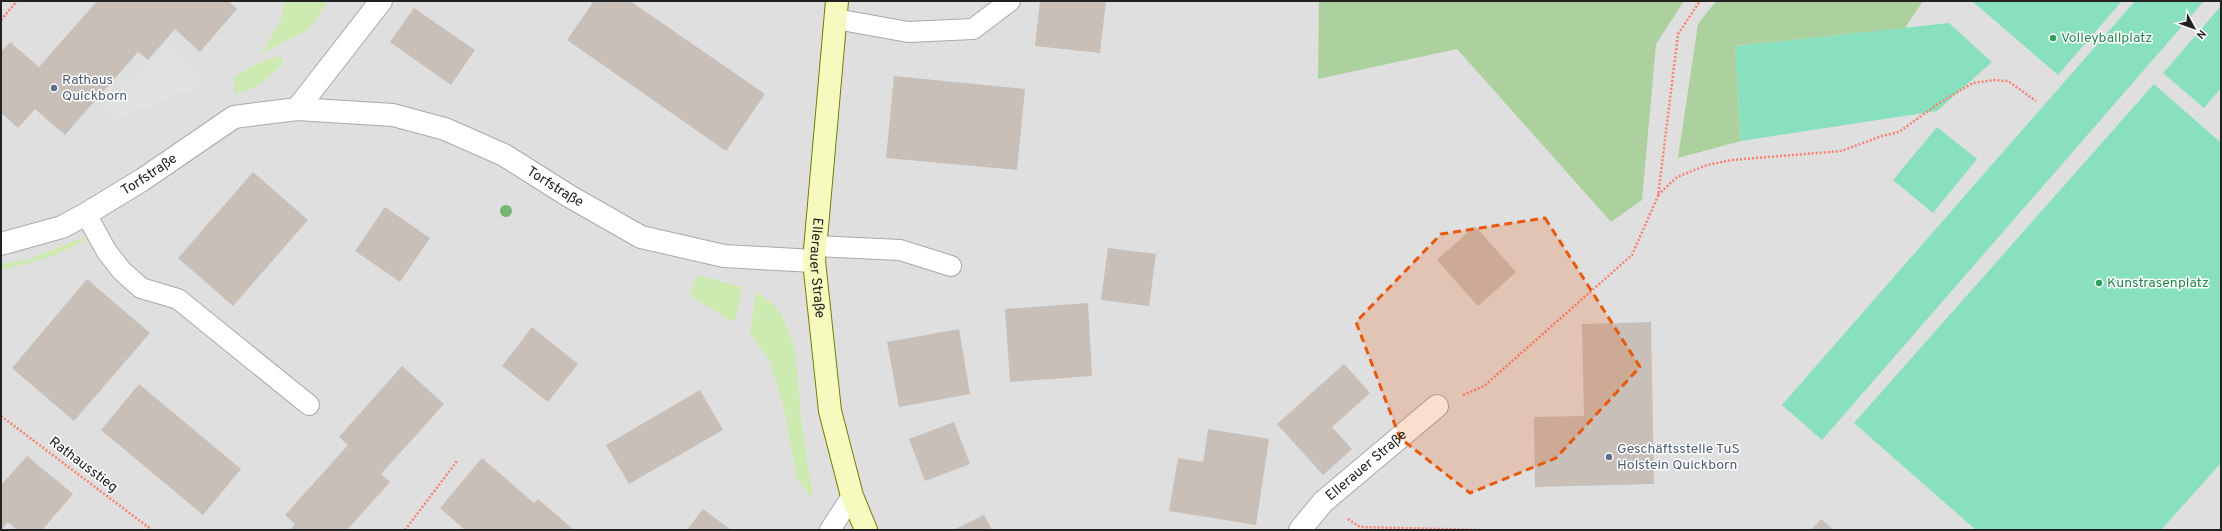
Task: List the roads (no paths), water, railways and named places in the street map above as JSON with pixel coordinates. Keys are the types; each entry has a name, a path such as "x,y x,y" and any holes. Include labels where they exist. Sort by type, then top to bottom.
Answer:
{"main road":[{"name":"Ellerauer Straße","path":"837,10 815,254 830,411 852,496 866,530"}],"street":[{"path":"296,109 381,1"},
{"name":"Torfstraße","path":"1,244 62,227 86,214 142,180 234,117 296,109 393,114 445,129 504,154 568,196 641,237 724,256 815,254"},
{"name":"Ellerauer Straße","path":"1300,530 1323,502 1437,406"}],"lane":[{"path":"837,10 908,32 973,29 1010,1"},
{"path":"86,214 107,252 122,270 141,288 178,299 309,405"},
{"path":"815,254 900,250 951,266"},
{"path":"830,530 852,496"}],"place":[{"name":"Volleyballplatz","path":"2053,38"},
{"name":"Rathaus Quickborn","path":"54,88"},
{"name":"Kunstrasenplatz","path":"2099,283"},
{"name":"Geschäftsstelle TuS Holstein Quickborn","path":"1609,457"}]}
